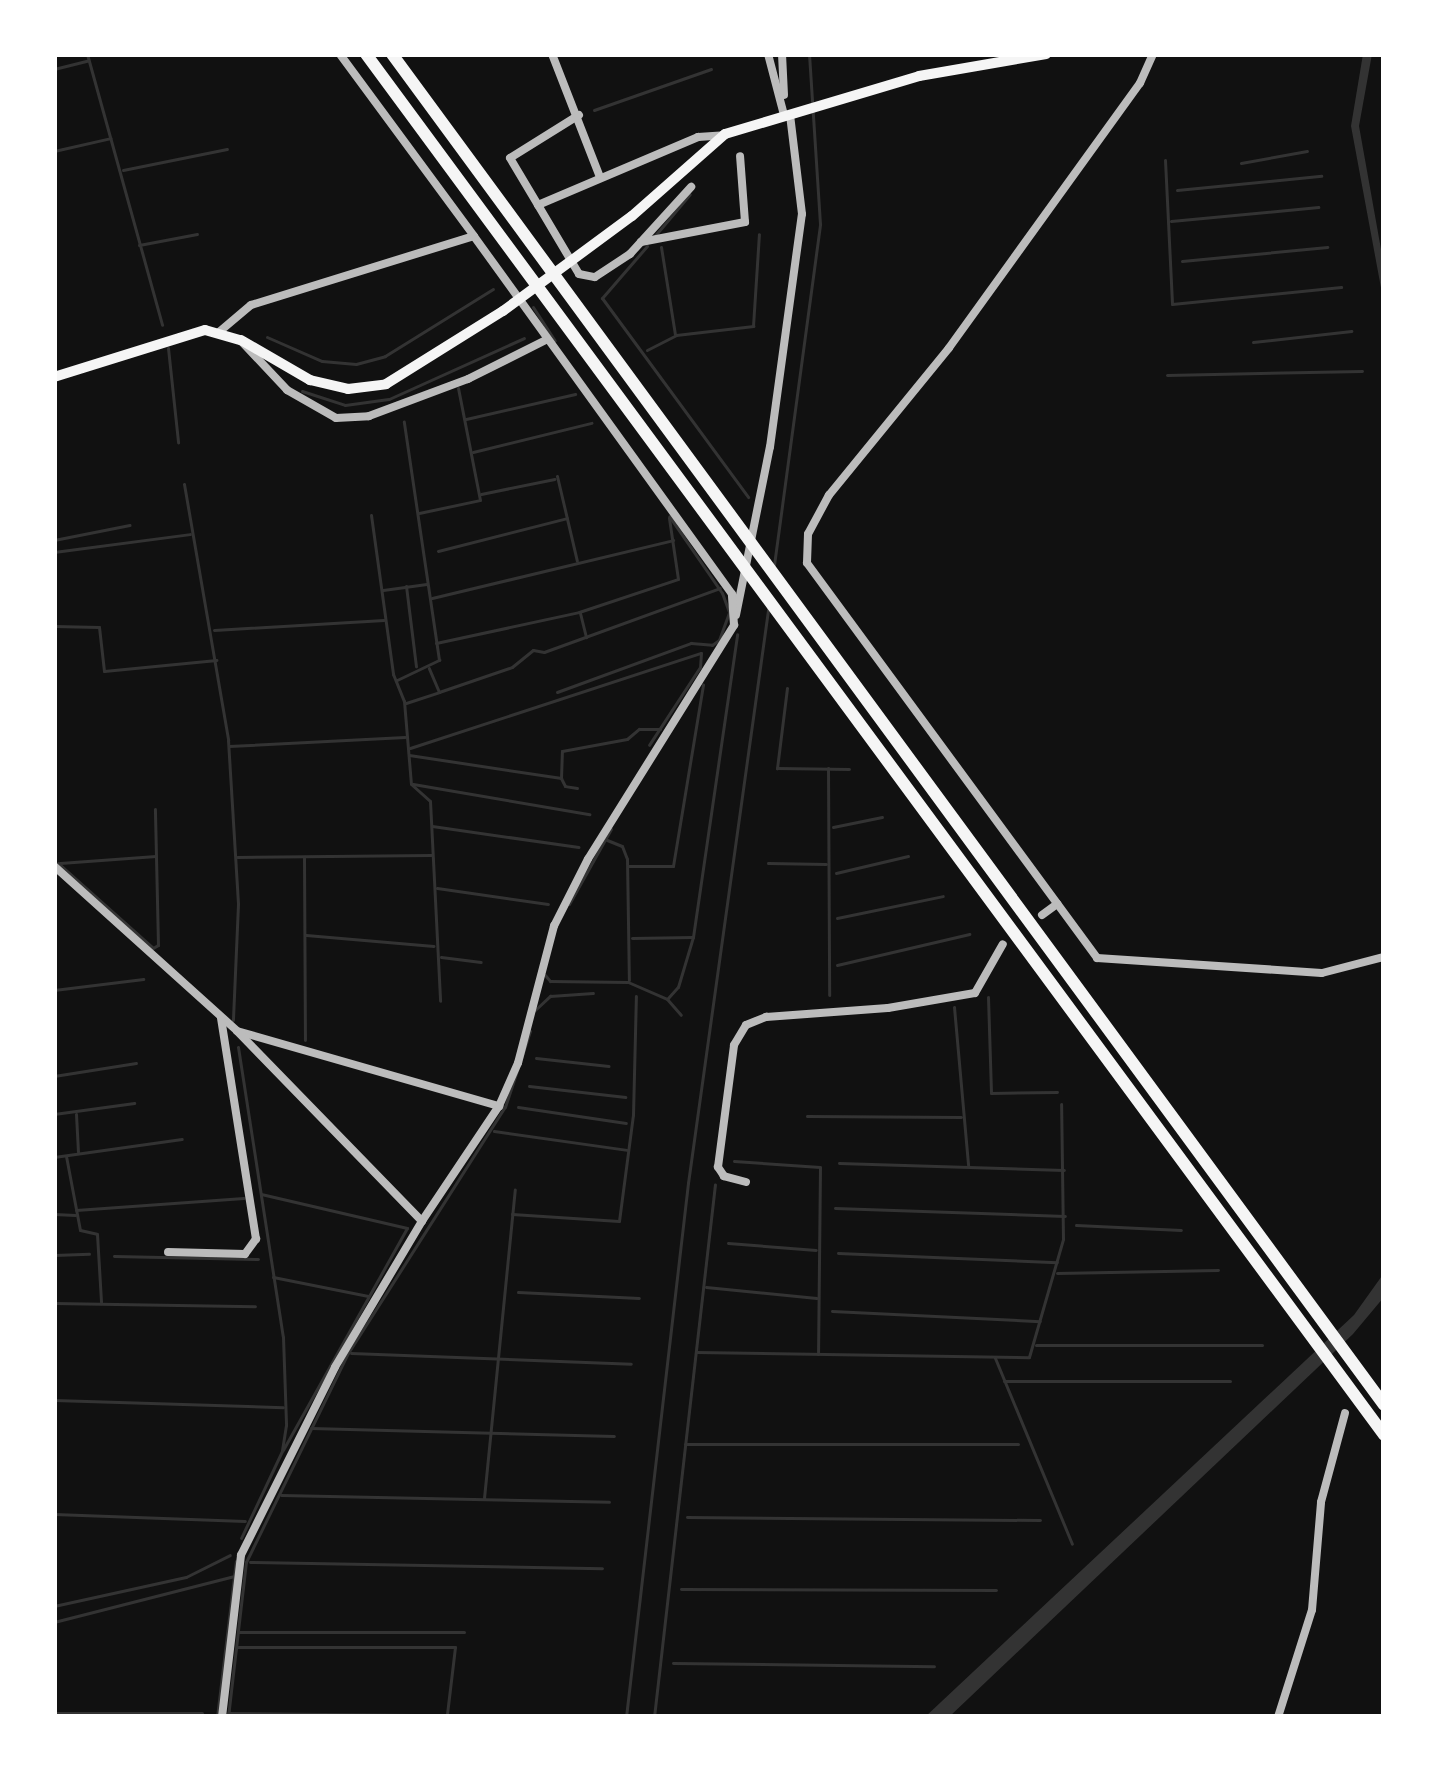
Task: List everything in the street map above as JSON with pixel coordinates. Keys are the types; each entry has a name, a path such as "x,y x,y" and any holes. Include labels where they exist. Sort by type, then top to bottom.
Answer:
{"highway":[{"path":"366,54 1384,1435"},
{"path":"392,54 1384,1405"}],"main road":[{"path":"54,377 188,333 219,332 310,380 364,389 411,371 503,311 725,134 919,76 1046,54"}],"street":[{"path":"340,54 732,594 734,625"},
{"path":"552,54 600,177"},
{"path":"768,54 788,114"},
{"path":"222,1717 241,1555 334,1367 422,1221 499,1106 518,1063 554,926 646,759 734,625 770,447 802,214 782,54"},
{"path":"1153,54 1140,83 949,348 829,495 806,544 812,574 1102,961 1322,973 1384,956"},
{"path":"578,116 510,158 586,277 605,276 691,187"},
{"path":"538,205 698,137 725,134"},
{"path":"641,242 745,222 740,156"},
{"path":"219,332 251,305 474,236"},
{"path":"241,340 287,389 337,418 369,416 468,379 546,340"},
{"path":"54,866 237,1031 422,1221"},
{"path":"1042,915 1057,904"},
{"path":"746,1182 724,1176 718,1163 734,1045 746,1025 766,1017 888,1008 975,993 1003,944"},
{"path":"168,1252 244,1254 256,1240 221,1018"},
{"path":"237,1031 499,1106"},
{"path":"1278,1717 1312,1610 1321,1502 1345,1413"}],"shaded area":[{"path":"1363,54 1372,54 1359,126 1384,266 1384,304 1351,126"},
{"path":"1384,1273 1384,1297 1353,1334 949,1717 925,1717 1354,1315"}],"waterway":[{"path":"87,54 162,325"},
{"path":"774,565 820,224 809,54"},
{"path":"54,69 87,61"},
{"path":"594,110 711,69"},
{"path":"54,151 111,138"},
{"path":"123,170 227,149"},
{"path":"1241,163 1307,151"},
{"path":"1165,160 1172,304 1341,287"},
{"path":"1177,190 1321,176"},
{"path":"653,238 690,194"},
{"path":"1171,221 1318,207"},
{"path":"139,245 197,234"},
{"path":"647,350 676,335 753,326 759,234"},
{"path":"647,246 602,298 748,497"},
{"path":"661,247 675,334"},
{"path":"1182,261 1327,247"},
{"path":"267,337 322,361 356,364 385,356 493,289"},
{"path":"533,307 555,341"},
{"path":"1253,342 1351,331"},
{"path":"302,391 345,405 389,399 524,338"},
{"path":"168,348 178,442"},
{"path":"1167,375 1362,371"},
{"path":"419,513 480,500 458,388"},
{"path":"466,419 575,394"},
{"path":"397,680 439,660 404,422"},
{"path":"473,452 591,423"},
{"path":"557,476 577,561"},
{"path":"481,494 554,479"},
{"path":"184,484 228,740 238,904 233,1020"},
{"path":"371,515 393,674 404,701 411,784 430,801 440,1001"},
{"path":"557,692 691,643 712,645 719,640 729,612 722,593 669,516"},
{"path":"438,551 567,518"},
{"path":"436,643 579,612 678,579 669,518"},
{"path":"54,540 130,525"},
{"path":"54,552 190,534"},
{"path":"432,598 673,540"},
{"path":"383,590 427,584"},
{"path":"406,586 416,666"},
{"path":"439,692 512,667 533,650 544,652 720,588"},
{"path":"626,1717 688,1183 768,610"},
{"path":"580,613 586,637"},
{"path":"214,630 384,620"},
{"path":"54,626 99,627 104,671 216,660"},
{"path":"668,998 678,987 693,937 737,634"},
{"path":"410,748 701,653 700,667 649,745"},
{"path":"406,703 439,692 429,668"},
{"path":"628,866 673,866 703,684"},
{"path":"787,688 777,768 849,769"},
{"path":"577,788 565,786 561,778 562,751 627,739 639,729 660,729"},
{"path":"229,746 405,737"},
{"path":"409,755 561,778"},
{"path":"828,768 829,995"},
{"path":"413,784 589,814"},
{"path":"58,863 153,948 158,945 155,809"},
{"path":"833,827 882,817"},
{"path":"432,826 578,847"},
{"path":"569,904 611,829"},
{"path":"607,840 622,846 627,859 629,980"},
{"path":"237,857 431,855"},
{"path":"60,863 156,856"},
{"path":"836,873 908,856"},
{"path":"304,858 305,1040"},
{"path":"768,863 826,864"},
{"path":"437,888 548,904"},
{"path":"837,918 943,896"},
{"path":"837,965 969,934"},
{"path":"306,935 434,946"},
{"path":"632,938 693,937"},
{"path":"441,957 481,962"},
{"path":"545,975 550,981 628,982 667,999 681,1015"},
{"path":"54,990 143,979"},
{"path":"535,1010 550,996 593,993"},
{"path":"512,1214 619,1221 633,1115 636,996"},
{"path":"988,997 991,1093 1057,1092"},
{"path":"954,1007 968,1165"},
{"path":"228,1717 246,1562 348,1353 505,1107 530,1031"},
{"path":"238,1047 283,1337 286,1425 282,1451 241,1538"},
{"path":"536,1058 609,1066"},
{"path":"54,1076 136,1063"},
{"path":"529,1086 625,1097"},
{"path":"54,1114 134,1103"},
{"path":"696,1352 1029,1357 1063,1239 1061,1104"},
{"path":"518,1107 626,1123"},
{"path":"76,1114 78,1152"},
{"path":"807,1116 961,1117"},
{"path":"494,1131 627,1150"},
{"path":"54,1157 182,1139"},
{"path":"66,1156 80,1230 97,1234 101,1302"},
{"path":"734,1161 820,1167 818,1354"},
{"path":"839,1163 1064,1170"},
{"path":"654,1717 715,1184"},
{"path":"484,1498 515,1190"},
{"path":"261,1194 407,1228 283,1450"},
{"path":"76,1210 244,1198"},
{"path":"835,1208 1065,1216"},
{"path":"54,1214 75,1215"},
{"path":"1076,1225 1181,1230"},
{"path":"728,1243 816,1250"},
{"path":"838,1253 1057,1262"},
{"path":"54,1255 89,1254"},
{"path":"114,1256 258,1259"},
{"path":"1057,1273 1218,1270"},
{"path":"273,1277 368,1296"},
{"path":"706,1287 816,1298"},
{"path":"518,1292 639,1298"},
{"path":"54,1303 255,1306"},
{"path":"832,1311 1040,1321"},
{"path":"1036,1345 1262,1345"},
{"path":"351,1353 631,1364"},
{"path":"995,1358 1072,1544"},
{"path":"1004,1381 1230,1381"},
{"path":"54,1400 283,1407"},
{"path":"311,1428 614,1436"},
{"path":"685,1444 1018,1444"},
{"path":"281,1495 609,1502"},
{"path":"54,1514 245,1521"},
{"path":"687,1517 1040,1520"},
{"path":"54,1606 186,1577 230,1555"},
{"path":"217,1717 236,1561"},
{"path":"250,1562 602,1568"},
{"path":"54,1622 234,1576"},
{"path":"681,1589 996,1590"},
{"path":"238,1632 464,1632"},
{"path":"238,1647 455,1647 447,1714"},
{"path":"673,1663 934,1666"},
{"path":"54,1713 202,1713"},
{"path":"228,1713 590,1717"}]}
